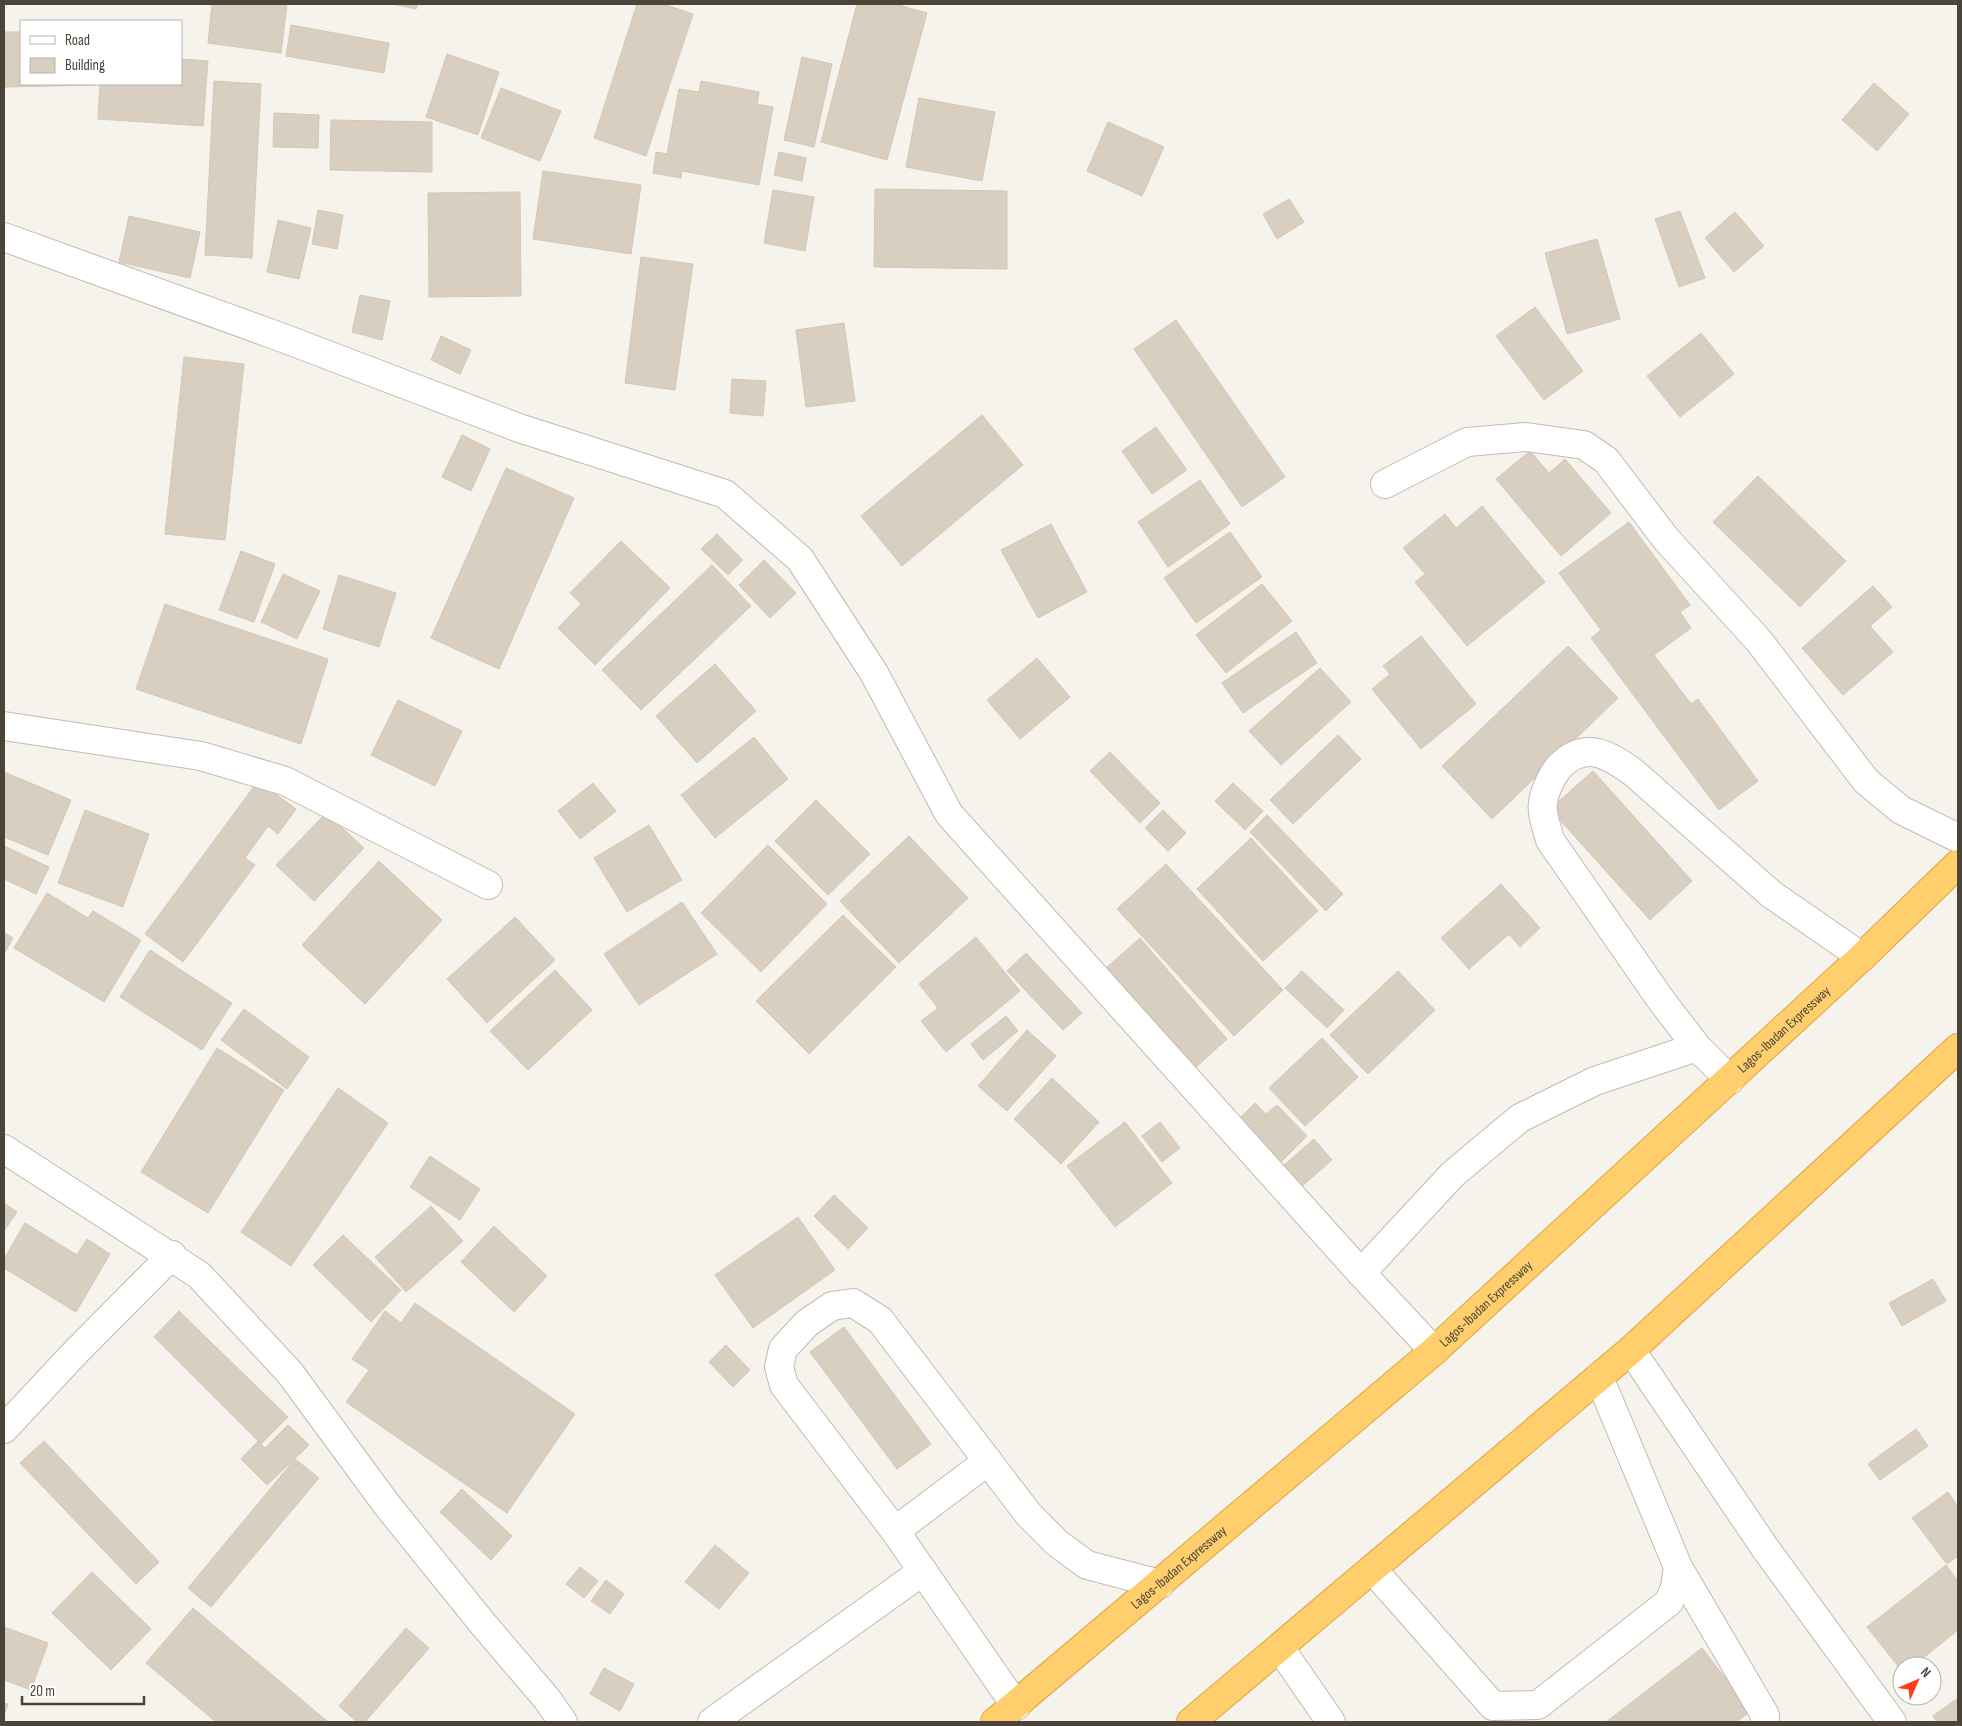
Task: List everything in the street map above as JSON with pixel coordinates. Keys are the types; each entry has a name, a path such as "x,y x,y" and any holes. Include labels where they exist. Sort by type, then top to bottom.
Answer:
{"highway":[{"name":"Lagos-Ibadan Expressway","path":"1006,1714 1434,1351 1730,1080 1958,864"},
{"path":"1191,1722 1631,1350 1954,1060"}],"street":[{"path":"4,237 284,338 519,428 725,494 800,559 874,673 949,814 1361,1274 1434,1351"},
{"path":"1385,484 1467,442 1526,437 1584,445 1606,460 1666,539 1759,641 1866,781 1901,810 1958,838"},
{"path":"4,726 200,756 285,782 488,885"},
{"path":"1730,1080 1698,1047 1661,1000 1550,840 1544,818 1543,802 1553,774 1569,757 1584,751 1616,759 1771,894 1862,957"},
{"path":"1361,1274 1453,1174 1520,1118 1595,1081 1698,1047"},
{"path":"4,1149 172,1255 200,1275 290,1373 387,1505 483,1624 547,1699 563,1722"},
{"path":"4,1430 72,1356 172,1255"},
{"path":"1006,1714 922,1571 895,1531 784,1385 779,1366 783,1349 807,1323 832,1306 853,1303 880,1320 1029,1516 1057,1543 1087,1565 1160,1584"},
{"path":"1631,1350 1766,1548 1892,1722"},
{"path":"1599,1377 1678,1567 1765,1715 1765,1722"},
{"path":"895,1531 988,1461"},
{"path":"1372,1570 1498,1714 1538,1705 1669,1602 1675,1587 1678,1567"},
{"path":"712,1722 922,1571"},
{"path":"1280,1648 1331,1722"}],"building":[{"path":"212,4 287,4 281,53 208,43"},
{"path":"393,4 418,4 416,9"},
{"path":"637,4 663,4 693,14 646,156 594,138"},
{"path":"857,4 895,4 927,13 887,160 821,142"},
{"path":"291,25 389,43 384,73 286,56"},
{"path":"4,32 20,32 20,85 96,85 4,87"},
{"path":"447,54 499,72 478,135 426,117"},
{"path":"802,57 832,64 814,147 784,140"},
{"path":"182,59 208,61 203,126 98,119 100,85 182,85"},
{"path":"214,81 261,84 252,258 205,255"},
{"path":"701,81 759,92 757,104 773,107 759,185 682,171 681,178 653,173 656,152 667,154 679,89 699,92"},
{"path":"1874,83 1909,114 1877,151 1842,120"},
{"path":"501,88 561,111 540,161 481,138"},
{"path":"919,98 995,112 982,181 906,167"},
{"path":"274,113 319,115 318,148 273,147"},
{"path":"331,120 432,122 432,172 330,170"},
{"path":"1108,122 1164,147 1142,196 1087,171"},
{"path":"779,152 806,158 802,181 774,175"},
{"path":"543,171 641,185 631,254 533,239"},
{"path":"875,189 1007,191 1007,269 874,267"},
{"path":"773,190 814,197 805,251 764,243"},
{"path":"520,192 521,296 429,297 428,193"},
{"path":"1289,199 1304,222 1277,239 1263,214"},
{"path":"318,210 343,215 337,249 312,244"},
{"path":"1680,211 1705,278 1679,287 1655,219"},
{"path":"1735,212 1764,246 1734,272 1705,238"},
{"path":"129,216 200,232 190,278 119,262"},
{"path":"278,220 311,228 299,279 267,272"},
{"path":"1597,239 1620,319 1567,334 1545,253"},
{"path":"641,257 693,264 675,390 625,383"},
{"path":"360,295 390,301 382,340 352,332"},
{"path":"1535,307 1583,371 1544,400 1496,336"},
{"path":"1176,320 1285,477 1242,507 1134,349"},
{"path":"844,323 855,401 806,407 796,330"},
{"path":"1701,333 1734,374 1680,417 1647,376"},
{"path":"441,336 471,350 460,374 431,360"},
{"path":"184,357 244,364 225,540 165,534"},
{"path":"732,379 766,381 763,416 730,413"},
{"path":"982,415 1023,465 902,566 861,516"},
{"path":"1156,427 1187,470 1152,494 1122,451"},
{"path":"462,435 490,449 471,491 442,477"},
{"path":"1530,451 1549,473 1565,459 1611,513 1561,556 1496,479"},
{"path":"506,468 574,498 499,669 431,638"},
{"path":"1758,476 1846,561 1800,607 1713,522"},
{"path":"1200,480 1230,524 1168,567 1138,522"},
{"path":"1482,506 1545,582 1467,646 1415,582 1425,574 1403,548 1445,514 1456,528"},
{"path":"1629,522 1690,605 1680,612 1691,628 1654,655 1691,704 1698,699 1758,781 1719,810 1591,638 1601,630 1559,573"},
{"path":"1051,524 1087,592 1038,618 1001,550"},
{"path":"1230,532 1262,577 1196,623 1164,578"},
{"path":"717,534 743,560 728,575 701,549"},
{"path":"621,541 670,588 595,665 558,628 581,604 570,593"},
{"path":"241,551 275,564 254,622 219,610"},
{"path":"764,560 796,593 770,618 739,585"},
{"path":"712,565 751,606 641,710 602,670"},
{"path":"283,574 320,591 297,639 261,622"},
{"path":"339,575 396,593 379,647 323,629"},
{"path":"1262,584 1292,621 1226,673 1196,635"},
{"path":"1873,586 1892,607 1870,626 1893,652 1843,695 1802,648"},
{"path":"165,604 328,659 301,744 136,689"},
{"path":"1296,632 1317,663 1243,713 1222,683"},
{"path":"1421,636 1476,704 1421,749 1372,689 1390,674 1383,666"},
{"path":"1568,646 1618,698 1492,819 1442,766"},
{"path":"1037,658 1070,697 1020,739 987,700"},
{"path":"715,664 756,711 697,763 656,716"},
{"path":"1320,668 1351,702 1281,765 1249,731"},
{"path":"398,700 462,731 435,786 371,755"},
{"path":"1338,735 1361,759 1293,824 1270,800"},
{"path":"754,737 788,779 715,838 681,795"},
{"path":"1110,752 1160,803 1140,823 1090,771"},
{"path":"1593,771 1692,881 1650,920 1550,809"},
{"path":"4,772 71,800 48,855 4,837"},
{"path":"258,781 296,809 278,834 268,826 245,858 255,865 183,962 145,934"},
{"path":"593,783 616,811 580,839 558,811"},
{"path":"1233,783 1263,811 1245,830 1215,801"},
{"path":"816,800 870,854 828,895 775,841"},
{"path":"85,810 149,834 123,907 58,883"},
{"path":"1163,810 1186,833 1168,851 1145,828"},
{"path":"326,813 364,848 314,901 276,865"},
{"path":"1267,815 1343,894 1326,911 1250,832"},
{"path":"649,825 682,880 627,912 594,858"},
{"path":"909,836 968,898 899,963 840,901"},
{"path":"1251,838 1318,911 1263,961 1197,889"},
{"path":"768,845 827,904 761,972 701,913"},
{"path":"4,846 49,867 36,894 4,879"},
{"path":"379,861 442,920 365,1004 302,945"},
{"path":"1166,864 1283,990 1234,1036 1117,909"},
{"path":"1501,884 1540,928 1520,947 1509,934 1469,969 1441,938"},
{"path":"47,893 88,918 93,911 141,940 104,1002 14,948"},
{"path":"682,902 717,954 639,1005 604,954"},
{"path":"843,915 896,967 809,1054 756,1001"},
{"path":"515,917 555,960 487,1023 447,979"},
{"path":"4,933 13,938 4,954"},
{"path":"976,937 1020,991 946,1052 921,1021 938,1008 919,984"},
{"path":"1140,938 1227,1039 1194,1069 1106,968"},
{"path":"150,950 232,1003 202,1050 120,997"},
{"path":"1026,953 1082,1013 1063,1030 1007,971"},
{"path":"555,970 592,1010 528,1070 490,1031"},
{"path":"1302,971 1344,1010 1327,1028 1285,988"},
{"path":"1398,971 1435,1010 1368,1074 1330,1035"},
{"path":"244,1009 309,1057 287,1089 221,1040"},
{"path":"1006,1016 1018,1031 983,1060 971,1044"},
{"path":"1027,1030 1056,1056 1007,1111 978,1086"},
{"path":"1322,1038 1358,1077 1305,1126 1269,1088"},
{"path":"217,1048 284,1090 208,1213 141,1172"},
{"path":"1052,1078 1099,1122 1061,1164 1014,1119"},
{"path":"338,1088 388,1123 291,1266 241,1232"},
{"path":"1255,1103 1266,1114 1277,1105 1307,1136 1281,1162 1239,1119"},
{"path":"1125,1122 1172,1183 1115,1227 1067,1166"},
{"path":"1160,1122 1180,1148 1162,1162 1142,1136"},
{"path":"1314,1139 1332,1160 1301,1187 1283,1166"},
{"path":"430,1156 480,1189 460,1220 410,1187"},
{"path":"834,1195 868,1228 848,1249 814,1216"},
{"path":"4,1203 17,1212 4,1231"},
{"path":"431,1206 463,1241 406,1292 375,1257"},
{"path":"798,1217 835,1270 753,1328 715,1275"},
{"path":"25,1223 77,1255 87,1239 110,1254 76,1312 4,1268 4,1259"},
{"path":"494,1226 547,1276 514,1312 461,1262"},
{"path":"343,1235 401,1290 371,1322 313,1265"},
{"path":"1933,1279 1946,1301 1902,1326 1889,1303"},
{"path":"415,1303 575,1414 507,1513 346,1402 369,1370 352,1359 385,1311 401,1323"},
{"path":"179,1311 288,1417 261,1444 154,1337"},
{"path":"844,1327 931,1444 897,1469 810,1352"},
{"path":"726,1345 750,1370 733,1387 709,1362"},
{"path":"288,1425 309,1445 267,1485 241,1459 258,1441 265,1448"},
{"path":"1916,1429 1928,1446 1880,1480 1868,1464"},
{"path":"44,1441 159,1562 136,1584 20,1463"},
{"path":"295,1459 319,1478 211,1607 188,1588"},
{"path":"462,1489 512,1536 491,1560 440,1512"},
{"path":"1948,1492 1958,1507 1958,1556 1947,1564 1912,1518"},
{"path":"715,1545 749,1573 719,1609 685,1582"},
{"path":"1946,1565 1958,1581 1958,1630 1926,1656 1892,1656 1892,1658 1867,1627"},
{"path":"580,1567 598,1581 584,1598 566,1584"},
{"path":"92,1572 151,1629 111,1670 52,1613"},
{"path":"606,1580 624,1594 610,1614 591,1601"},
{"path":"193,1608 328,1722 216,1722 146,1663"},
{"path":"4,1627 48,1643 31,1690 4,1680"},
{"path":"406,1628 429,1648 365,1722 357,1722 339,1706"},
{"path":"1702,1648 1751,1711 1736,1722 1606,1722"},
{"path":"604,1668 634,1684 620,1711 590,1694"},
{"path":"1958,1698 1958,1722 1937,1722 1933,1716"},
{"path":"4,1703 8,1704 4,1716"}]}
